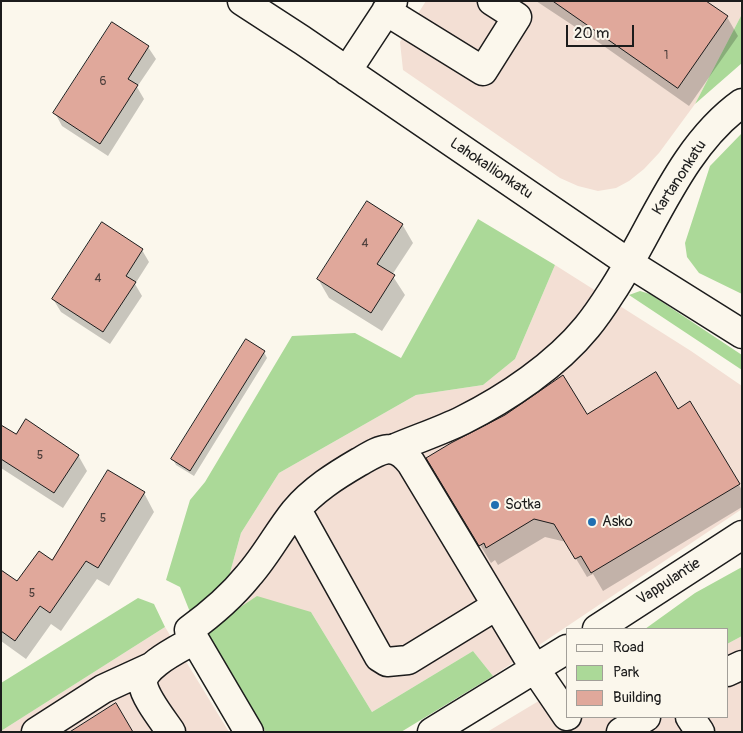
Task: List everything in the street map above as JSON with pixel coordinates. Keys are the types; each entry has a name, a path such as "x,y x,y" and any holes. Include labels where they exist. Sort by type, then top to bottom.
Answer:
{"street":[{"name":"Lahokallionkatu","path":"242,1 629,263 742,334"},
{"path":"346,71 390,6 438,42 483,70 517,18 492,1"},
{"name":"Kartanonkatu","path":"36,732 103,689 151,667 192,635 248,576 296,510 329,480 379,450 393,449 463,420 523,384 564,351 587,327 612,292 696,149 726,114 742,103"},
{"path":"393,449 403,453 411,463 496,606 566,715"},
{"path":"296,510 379,657 387,662 408,660 496,606"},
{"name":"Vappulantie","path":"599,628 742,535"},
{"path":"192,635 249,732"},
{"path":"432,732 566,650"},
{"path":"728,672 742,665"},
{"path":"151,667 144,675 143,684 146,694 171,732"},
{"path":"568,718 577,732"},
{"path":"621,732 644,718"},
{"path":"691,718 700,732"}],"shaded area":[{"path":"426,1 740,1 742,14 695,104 659,153 629,181 616,188 598,191 578,186 560,178 403,70 400,42"},
{"path":"555,265 691,351 742,386 742,509 493,676 473,651 372,712 311,612 203,632 190,612 228,580 241,533 279,473 416,395 483,385 515,359"},
{"path":"165,627 229,732 1,732 1,731"},
{"path":"742,636 742,732 487,732 566,685 566,718 728,718 728,643"}],"green space":[{"path":"742,14 742,63 695,104"},
{"path":"742,133 742,294 699,273 687,257 685,243 710,166"},
{"path":"478,219 555,265 515,359 483,385 416,395 279,473 241,533 228,580 190,612 180,587 166,580 190,500 205,482 292,336 355,333 401,358"},
{"path":"640,291 650,294 742,355 742,370 629,295"},
{"path":"742,567 742,636 728,643 728,628 646,628 695,593"},
{"path":"257,596 311,612 372,712 473,651 493,676 401,732 266,732 203,632"},
{"path":"138,598 154,604 165,627 1,731 1,683"}],"building":[{"path":"553,1 706,1 728,16 678,88"},
{"path":"112,22 149,46 128,79 138,85 100,144 53,113"},
{"path":"367,201 403,224 377,264 395,275 371,313 317,279"},
{"path":"102,222 143,249 126,276 136,282 103,332 52,299"},
{"path":"246,339 265,351 190,471 171,459"},
{"path":"656,372 678,409 690,401 740,484 591,573 581,556 575,559 554,524 534,519 486,548 484,543 479,546 426,458 505,415 563,375 587,414"},
{"path":"26,419 79,455 54,493 1,459 1,425 16,434"},
{"path":"108,470 145,492 98,568 86,561 50,613 40,606 15,641 1,631 1,570 17,581 39,551 52,560"},
{"path":"116,703 133,732 70,732"}],"place":[{"name":"Sotka","path":"495,505"},
{"name":"Asko","path":"592,522"}]}
